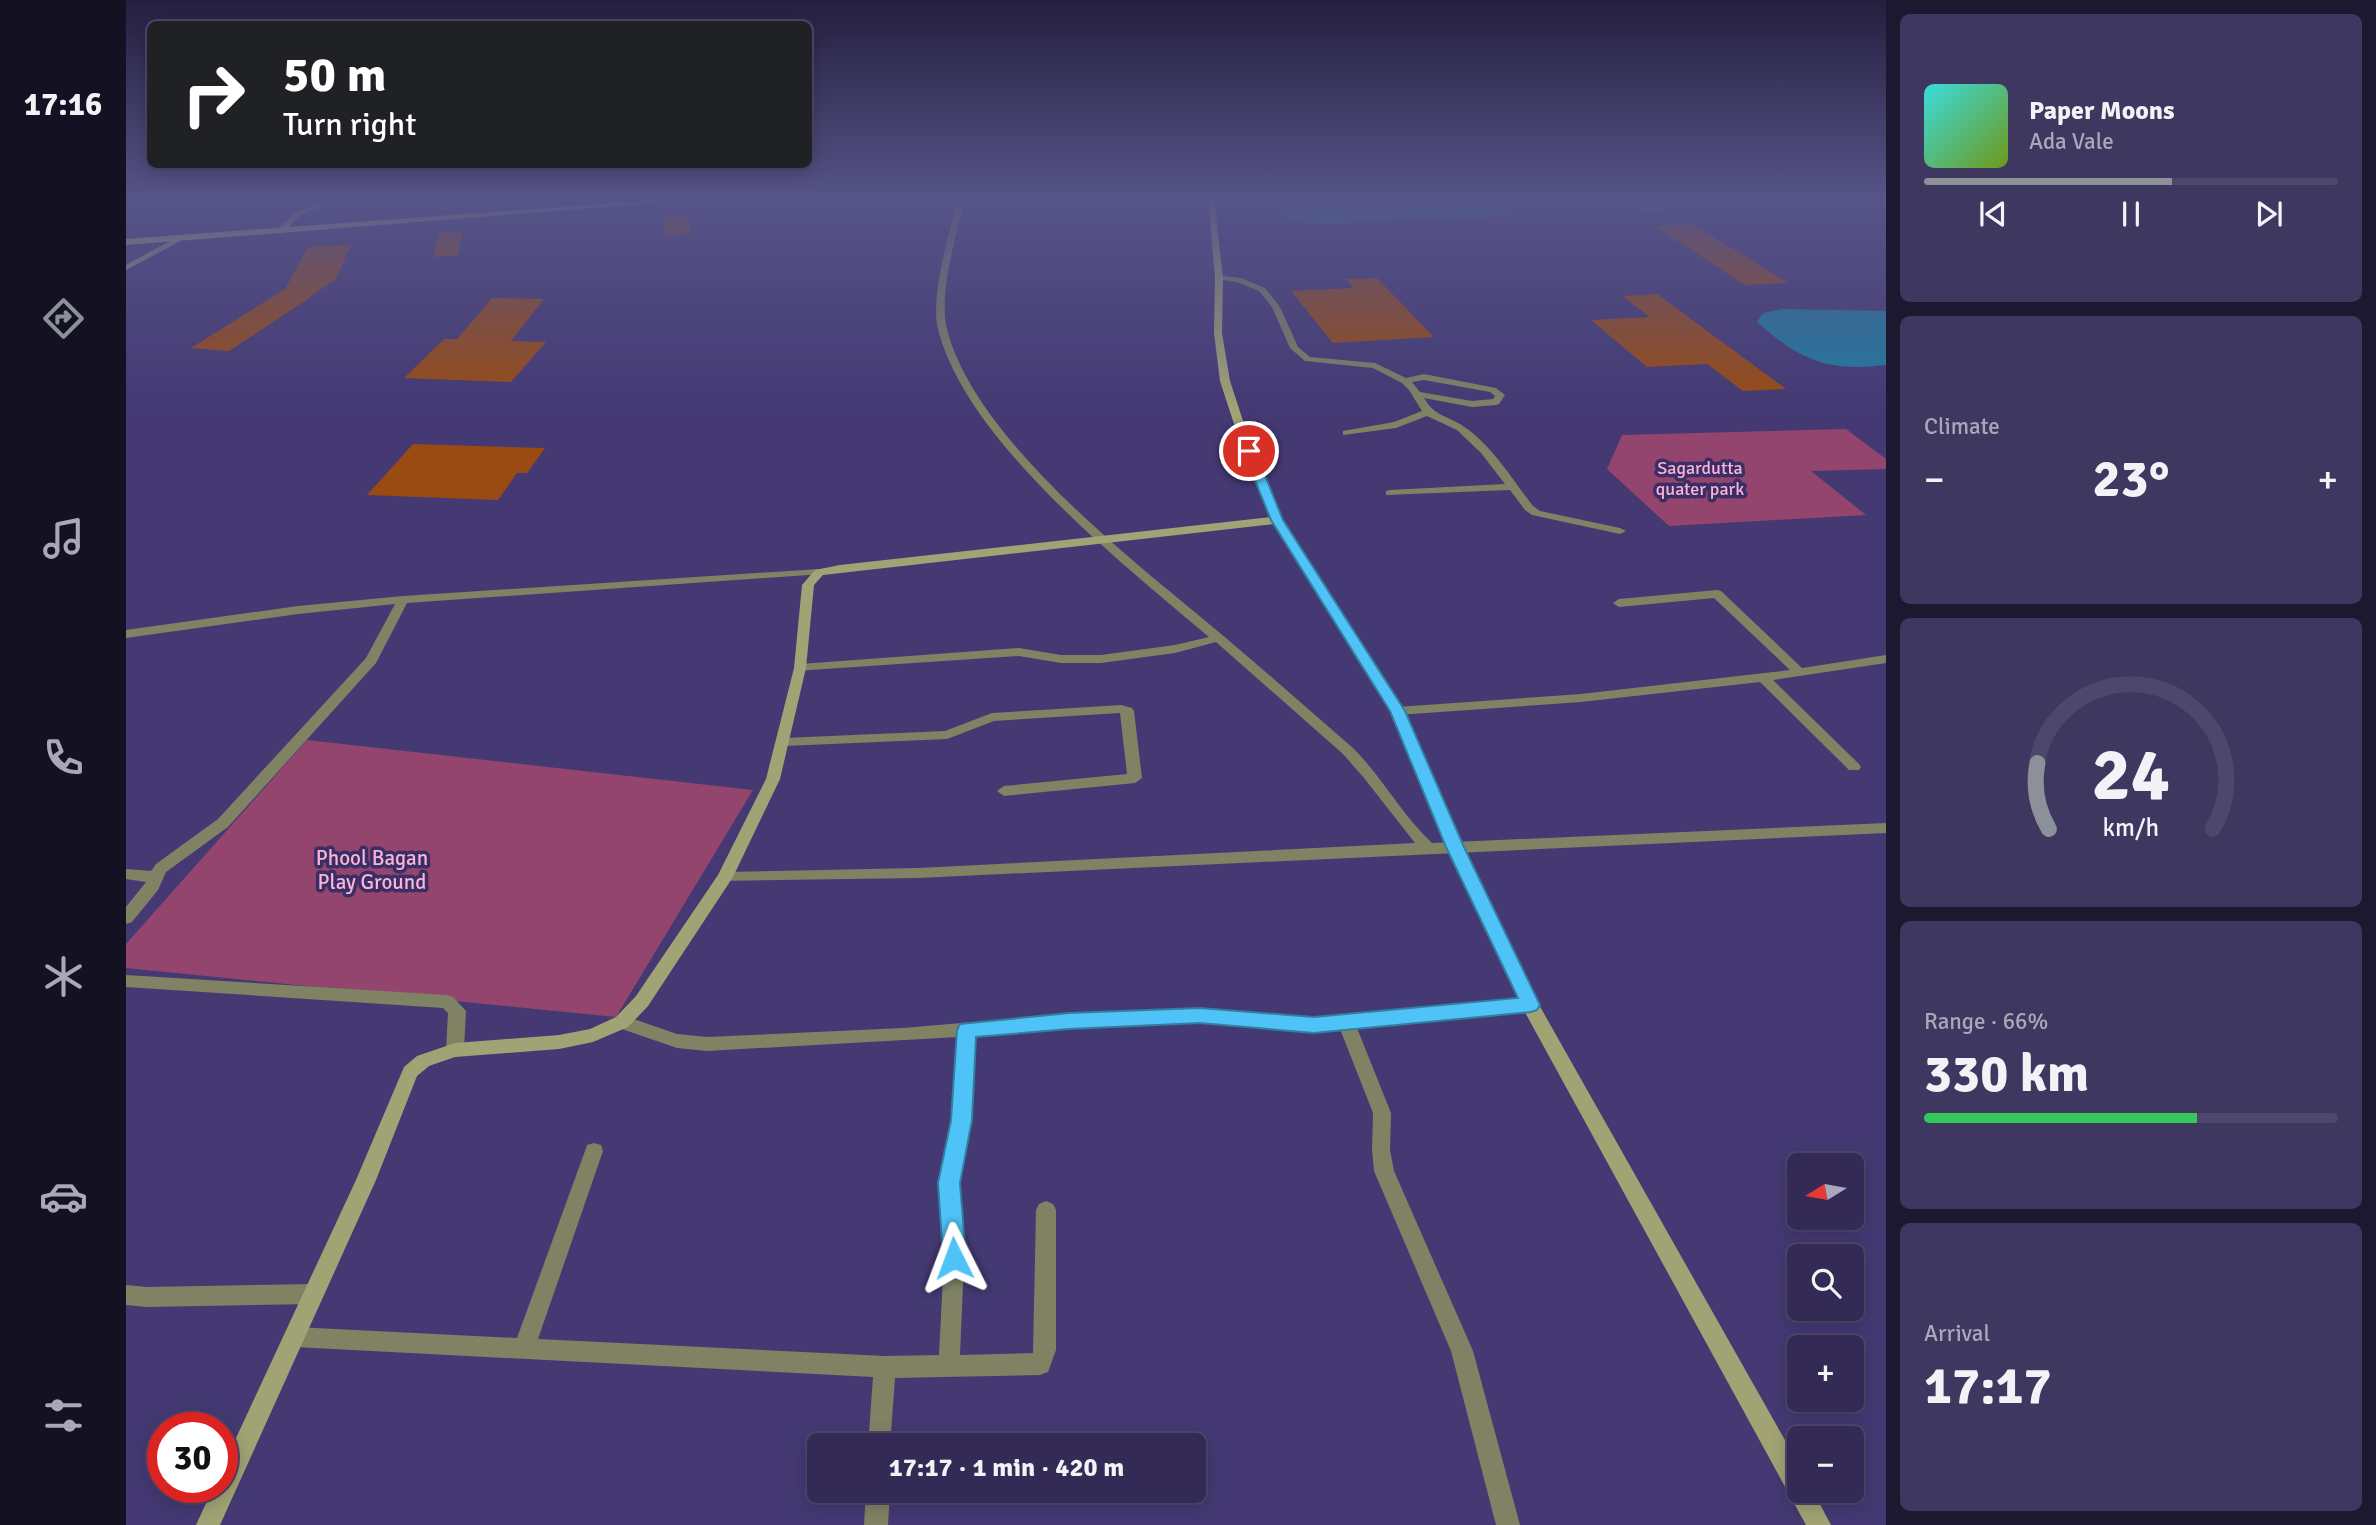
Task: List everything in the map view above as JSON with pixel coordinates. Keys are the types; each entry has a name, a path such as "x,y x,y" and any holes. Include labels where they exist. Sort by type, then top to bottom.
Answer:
{"street":[{"path":"948,269 942,327 954,361 982,412 1037,474 1131,566 1219,638 1350,753 1430,848"},
{"path":"1218,269 1218,333 1225,381 1277,520 1397,711 1455,847 1531,1005 1787,1467"},
{"path":"1219,277 1248,281 1263,288 1294,348 1302,357 1324,362 1375,366 1405,381 1427,412 1462,429 1491,457 1511,487 1536,513 1620,531"},
{"path":"1405,381 1424,377 1493,390 1500,394 1496,402 1482,405 1416,394"},
{"path":"1346,433 1396,425 1427,412"},
{"path":"1390,493 1511,487"},
{"path":"126,634 298,610 403,600 819,572 1277,520"},
{"path":"208,1525 366,1180 403,1082 410,1072 423,1061 456,1050 579,1039 622,1022 657,980 725,877 773,779 800,668 806,593 808,585 819,572"},
{"path":"1619,603 1717,594 1800,673"},
{"path":"126,918 153,886 161,868 223,823 372,660 403,600"},
{"path":"800,668 1018,652 1061,659 1101,659 1175,649 1219,638"},
{"path":"1397,711 1543,702 1763,678 1886,659"},
{"path":"1763,678 1854,767"},
{"path":"784,742 947,735 992,717 1121,709 1127,711 1135,778 1004,791"},
{"path":"725,877 918,873 1886,828"},
{"path":"126,874 155,877"},
{"path":"126,981 447,1002 457,1011 456,1050"},
{"path":"622,1022 677,1041 707,1044 967,1030 1069,1021 1200,1016 1314,1025 1531,1005"},
{"path":"1346,1023 1381,1113 1384,1171 1462,1351 1508,1525"},
{"path":"950,1366 955,1238 949,1183 962,1120 967,1030"},
{"path":"524,1348 594,1151"},
{"path":"295,1337 885,1367 1030,1366 1040,1364 1044,1360 1046,1210"},
{"path":"126,1295 147,1297 314,1294"},
{"path":"880,1433 885,1367"},
{"path":"876,1525 877,1503"},
{"path":"1807,1503 1819,1525"}],"green space":[{"name":"Sagardutta quater park","path":"1846,429 1886,459 1886,469 1811,471 1866,515 1669,526 1607,469 1622,435"},
{"name":"Phool Bagan Play Ground","path":"307,740 753,790 616,1017 126,968 126,944"}],"water":[{"path":"1783,309 1886,311 1886,365 1831,365 1802,355 1757,322 1763,313"}],"building":[{"path":"296,269 340,269 336,279 229,351 191,348 285,289"},
{"path":"1721,269 1766,269 1788,283 1745,285"},
{"path":"1377,278 1434,337 1333,343 1291,291 1354,288 1346,279"},
{"path":"1657,294 1786,389 1743,391 1707,364 1647,367 1591,320 1650,317 1622,296"},
{"path":"492,298 544,299 511,341 546,342 511,382 404,378 444,339 457,339"},
{"path":"413,444 545,448 527,473 517,473 498,500 367,495"}],"route":[{"path":"954,1258 955,1238 949,1183 962,1120 967,1030 1069,1021 1200,1016 1228,1016 1314,1025 1531,1005 1455,847 1397,711 1277,520 1249,451"}]}
